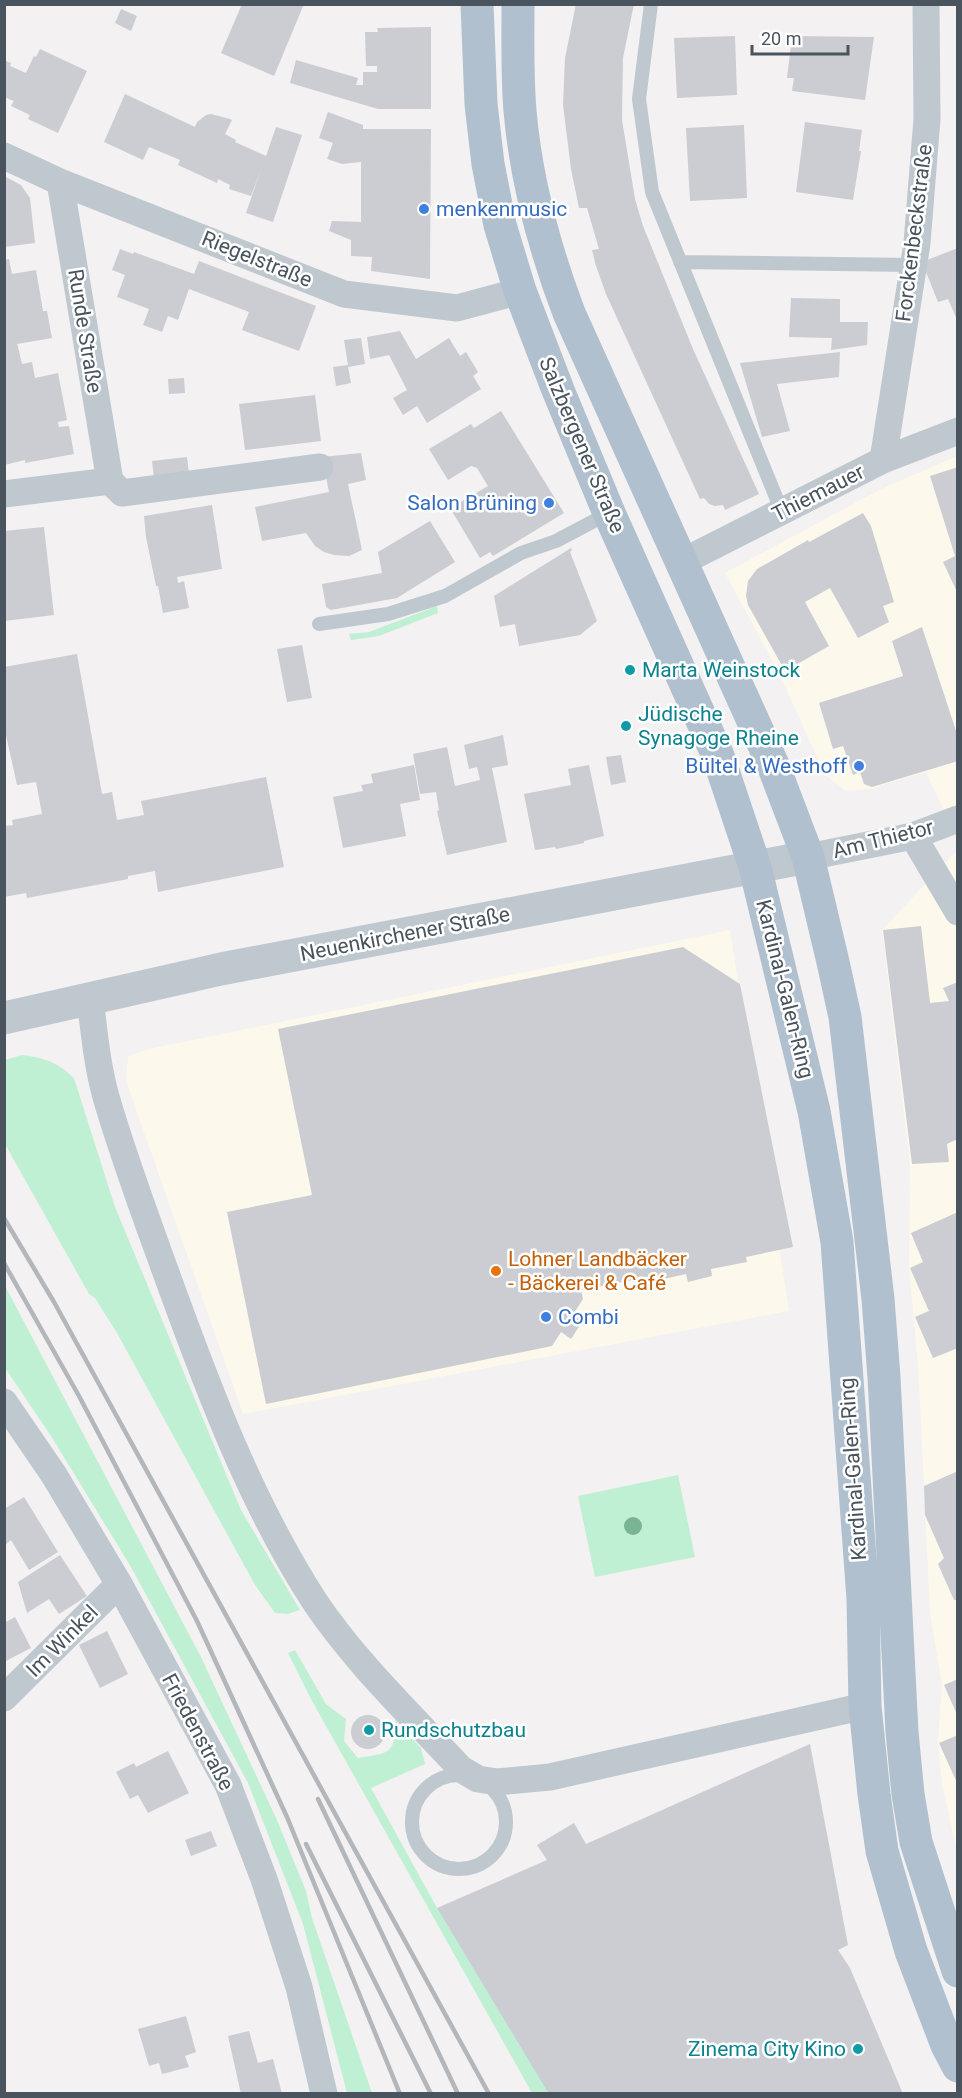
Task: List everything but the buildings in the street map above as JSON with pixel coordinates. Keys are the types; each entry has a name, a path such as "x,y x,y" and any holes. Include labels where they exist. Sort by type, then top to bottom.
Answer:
{"main road":[{"name":"Salzbergener Straße","path":"477,4 481,104 488,164 500,225 520,291 609,513 718,756 755,867"},
{"name":"Salzbergener Straße","path":"518,4 520,110 526,163 537,216 552,269 569,313 773,765 808,857"},
{"name":"Kardinal-Galen-Ring","path":"808,857 845,1017 878,1299 886,1400 902,1732 908,1794 916,1842 957,1971"},
{"name":"Kardinal-Galen-Ring","path":"755,867 814,1111 837,1242 862,1599 865,1706 882,1851 911,1952 957,2066"}],"street":[{"name":"Forckenbeckstraße","path":"883,460 913,265 927,119 926,4"},
{"name":"Riegelstraße","path":"4,156 60,182 344,294 457,308 520,291"},
{"name":"Runde Straße","path":"60,182 110,481"},
{"name":"Thiemauer","path":"681,562 883,460 957,431"},
{"path":"4,494 110,481 122,493 320,467"},
{"name":"Am Thietor","path":"808,857 913,836 957,819"},
{"path":"913,836 957,912"},
{"name":"Neuenkirchener Straße","path":"4,1018 262,961 808,857"},
{"path":"90,998 105,1095 146,1217 228,1434 273,1531 316,1603 356,1656 461,1769 478,1779 504,1782 550,1777 865,1706"},
{"name":"Friedenstraße","path":"4,1402 54,1475 119,1584 228,1785 264,1879 299,1987 324,2094"},
{"name":"Im Winkel","path":"4,1698 119,1584"}],"lane":[{"path":"651,4 639,99 652,192 782,512"},
{"path":"680,262 913,265"},
{"path":"320,624 388,614 445,596 520,553 556,541 609,513"},
{"path":"463,1775 478,1779 491,1787 501,1799 505,1814 505,1829 501,1844 491,1856 464,1869 448,1868 434,1862 422,1852 415,1838 412,1823 414,1807 422,1793 433,1782 447,1776 463,1775"}],"shaded area":[{"path":"957,456 957,839 926,772 870,789 846,791 825,775 779,673 725,573 881,489"},
{"path":"957,850 957,1852 942,1784 938,1743 942,1685 930,1613 918,1364 909,1268 910,1164 882,930"},
{"path":"730,930 789,1311 243,1414 126,1081 128,1056 153,1048"}],"green space":[{"path":"437,606 438,613 379,636 351,640 349,634 369,632"},
{"path":"22,1055 50,1062 74,1078 115,1207 241,1510 300,1610 288,1614 275,1613 255,1585 117,1333 95,1298 89,1294 5,1144 5,1060"},
{"path":"4,1284 201,1657 277,1820 306,1891 312,1918 372,2093 347,2093 303,1924 248,1783 131,1567 51,1436 5,1368"},
{"path":"678,1475 695,1557 595,1577 578,1496"},
{"path":"295,1650 326,1704 346,1719 344,1741 358,1758 384,1753 392,1746 395,1720 421,1748 425,1764 371,1788 437,1908 549,2093 532,2093 312,1701 288,1653"}],"railway":[{"path":"4,1218 54,1302 489,2094"},
{"path":"4,1263 79,1396 197,1621 287,1817 400,2094"},
{"path":"318,1799 458,2094"},
{"path":"306,1844 431,2094"}],"place":[{"name":"menkenmusic","path":"424,209"},
{"name":"Salon Brüning","path":"549,503"},
{"name":"Marta Weinstock","path":"630,670"},
{"name":"Jüdische Synagoge Rheine","path":"626,726"},
{"name":"Bültel & Westhoff","path":"859,766"},
{"name":"Lohner Landbäcker - Bäckerei & Café","path":"496,1271"},
{"name":"Combi","path":"546,1317"},
{"name":"Rundschutzbau","path":"369,1730"},
{"name":"Zinema City Kino","path":"858,2049"}]}
